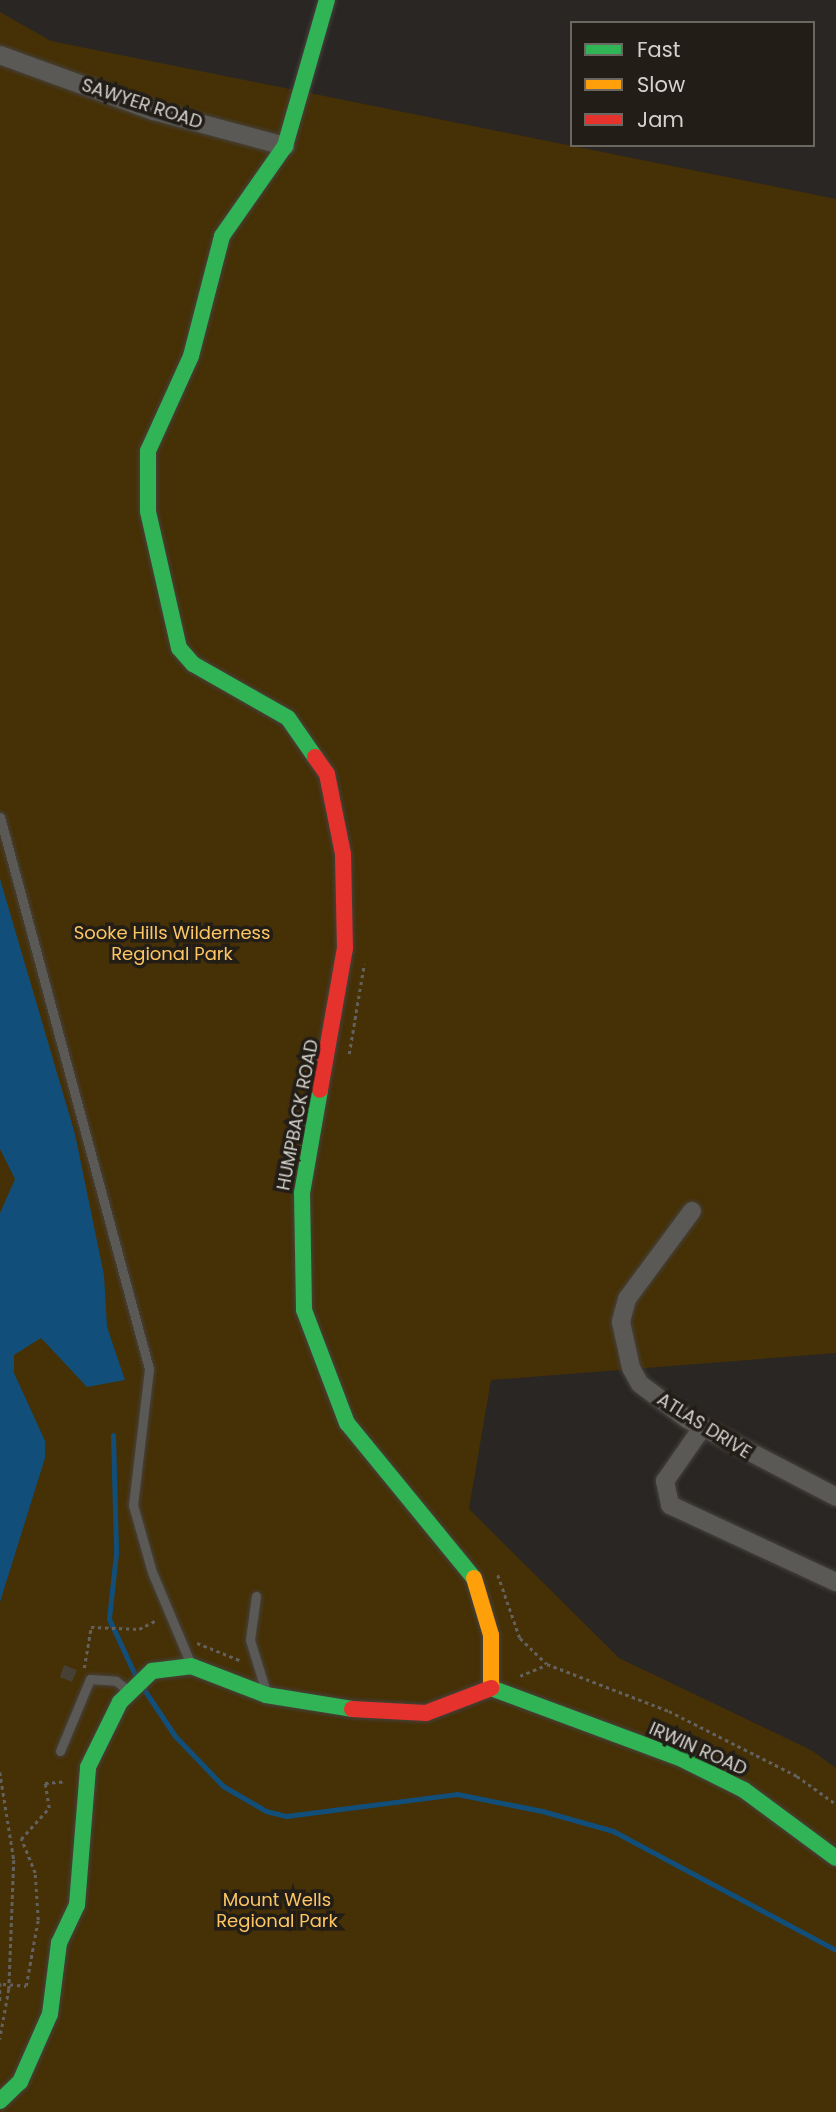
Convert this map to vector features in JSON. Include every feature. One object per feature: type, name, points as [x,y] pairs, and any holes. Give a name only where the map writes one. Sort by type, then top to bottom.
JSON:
[{"type":"street","name":"HUMPBACK ROAD","points":[[327,0],[285,146],[222,236],[191,356],[148,451],[148,511],[179,648],[193,664],[288,718],[327,774],[343,854],[345,948],[302,1193],[304,1310],[347,1423],[477,1582],[491,1635],[491,1684]]},
{"type":"street","name":"SAWYER ROAD","points":[[0,55],[154,111],[285,146]]},
{"type":"street","name":"ATLAS DRIVE","points":[[692,1211],[636,1280],[621,1322],[624,1347],[640,1384],[702,1427],[836,1497]]},
{"type":"street","points":[[702,1427],[665,1481],[670,1505],[836,1583]]},
{"type":"street","points":[[0,2101],[20,2081],[50,2014],[59,1943],[77,1905],[88,1767],[130,1692],[152,1671],[191,1666],[266,1695],[330,1709],[407,1714],[446,1709],[491,1684]]},
{"type":"street","name":"IRWIN ROAD","points":[[491,1684],[682,1759],[744,1790],[836,1858]]},
{"type":"lane","points":[[0,817],[149,1369],[133,1505],[168,1615],[191,1666]]},
{"type":"lane","points":[[256,1596],[250,1640],[262,1667],[266,1695]]},
{"type":"lane","points":[[60,1751],[90,1679],[116,1681],[130,1692]]},
{"type":"path","points":[[346,1068],[365,958]]},
{"type":"path","points":[[494,1572],[503,1580],[520,1638],[547,1664],[669,1711],[797,1776],[836,1804]]},
{"type":"path","points":[[90,1679],[84,1672],[84,1639],[91,1627],[139,1629],[168,1615]]},
{"type":"path","points":[[193,1637],[262,1667]]},
{"type":"path","points":[[491,1684],[547,1664]]},
{"type":"path","points":[[0,2003],[1,1983],[26,1986],[38,1920],[35,1873],[21,1839],[49,1808],[45,1783],[65,1784],[70,1775],[60,1751]]},
{"type":"path","points":[[0,1772],[14,1860],[9,1989],[0,2039]]},
{"type":"green space","points":[[0,12],[51,41],[836,199],[836,1353],[491,1380],[469,1509],[619,1658],[811,1750],[836,1768],[836,2112],[0,2112]]},
{"type":"water","points":[[0,879],[75,1134],[104,1275],[107,1327],[125,1380],[87,1387],[41,1338],[14,1355],[14,1373],[45,1441],[45,1458],[0,1602],[0,1213],[15,1179],[0,1149]]},
{"type":"building","points":[[64,1665],[77,1670],[72,1682],[60,1677]]},
{"type":"waterway","points":[[113,1435],[116,1553],[109,1619],[136,1677]]},
{"type":"waterway","points":[[143,1688],[175,1736],[223,1786],[266,1811],[286,1816],[457,1794],[542,1811],[613,1831],[836,1950]]},
{"type":"traffic: fast","points":[[315,757],[288,718],[193,664],[179,648],[148,511],[148,451],[191,356],[222,236],[285,146],[327,0]]},
{"type":"traffic: fast","points":[[320,1090],[302,1193],[304,1310],[347,1423],[474,1578]]},
{"type":"traffic: fast","points":[[0,2101],[20,2082],[50,2014],[59,1943],[77,1905],[88,1767],[120,1702],[152,1671],[191,1666],[266,1695],[352,1709]]},
{"type":"traffic: fast","points":[[491,1688],[682,1759],[744,1790],[836,1858]]},
{"type":"traffic: slow","points":[[474,1578],[491,1635],[491,1688]]},
{"type":"traffic: jam","points":[[315,757],[327,774],[343,854],[345,948],[320,1090]]},
{"type":"traffic: jam","points":[[352,1709],[426,1713],[491,1688]]},
{"type":"park label","name":"Sooke Hills Wilderness Regional Park","points":[[172,944]]},
{"type":"park label","name":"Mount Wells Regional Park","points":[[277,1911]]}]
